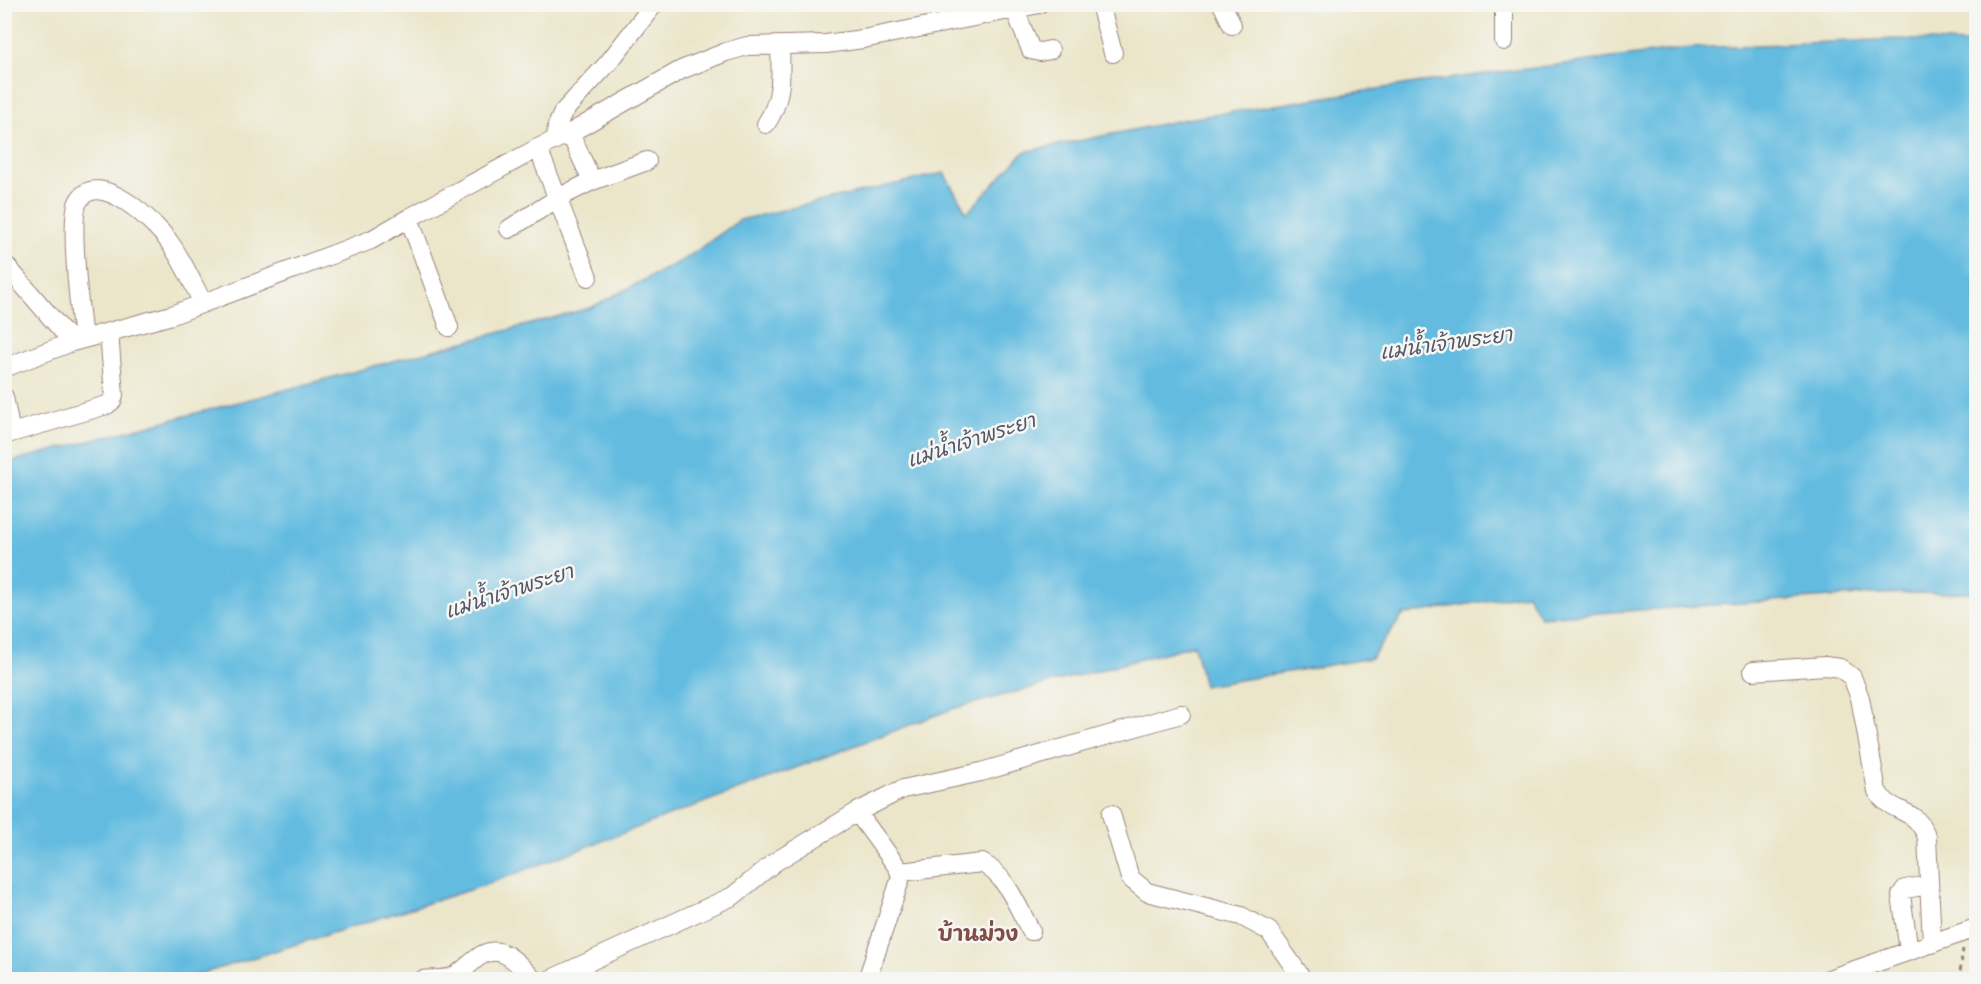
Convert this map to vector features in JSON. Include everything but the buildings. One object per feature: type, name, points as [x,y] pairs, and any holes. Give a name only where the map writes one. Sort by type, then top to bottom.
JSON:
[{"type":"street","points":[[592,181],[557,126],[563,112],[609,62],[654,4]]},
{"type":"street","points":[[4,368],[77,341],[172,315],[371,240],[701,61],[747,46],[826,44],[863,39],[1039,4]]},
{"type":"street","points":[[1100,4],[1113,54]]},
{"type":"street","points":[[1222,4],[1233,25]]},
{"type":"street","points":[[1504,41],[1509,7]]},
{"type":"street","points":[[1016,10],[1032,50],[1040,52],[1050,50]]},
{"type":"street","points":[[766,123],[775,107],[781,85],[780,46]]},
{"type":"street","points":[[538,148],[588,277]]},
{"type":"street","points":[[509,229],[558,198],[592,181],[647,161]]},
{"type":"street","points":[[77,341],[75,225],[78,201],[90,191],[102,190],[126,201],[142,212],[170,242],[203,303]]},
{"type":"street","points":[[409,218],[449,327]]},
{"type":"street","points":[[4,263],[77,341]]},
{"type":"street","points":[[4,397],[8,434],[107,405],[112,401],[114,395],[110,332]]},
{"type":"street","points":[[1753,671],[1825,666],[1840,668],[1852,677],[1860,698],[1877,791],[1885,801],[1914,817],[1922,825],[1927,837],[1932,944]]},
{"type":"street","points":[[549,980],[733,896],[775,862],[857,812],[903,789],[981,772],[1181,714]]},
{"type":"street","points":[[857,812],[900,872],[899,885],[867,980]]},
{"type":"street","points":[[1111,814],[1130,878],[1147,892],[1241,916],[1269,931],[1303,980]]},
{"type":"street","points":[[900,872],[982,862],[1007,885],[1031,931]]},
{"type":"street","points":[[1909,951],[1901,895],[1905,889],[1929,885]]},
{"type":"street","points":[[1826,980],[1971,930]]},
{"type":"street","points":[[422,980],[454,976],[482,955],[495,951],[506,953],[534,980]]},
{"type":"path","points":[[1959,980],[1971,930]]},
{"type":"water","name":"แม่น้ำเจ้าพระยา","points":[[1901,39],[1976,44],[1976,592],[1875,594],[1540,617],[1527,594],[1403,615],[1371,658],[1204,686],[1194,645],[952,709],[485,885],[185,979],[5,979],[5,463],[590,308],[685,259],[740,220],[944,173],[967,213],[1024,152],[1187,119],[1416,83],[1691,48]]},
{"type":"district","name":"บ้านม่วง","points":[[978,934]]}]
